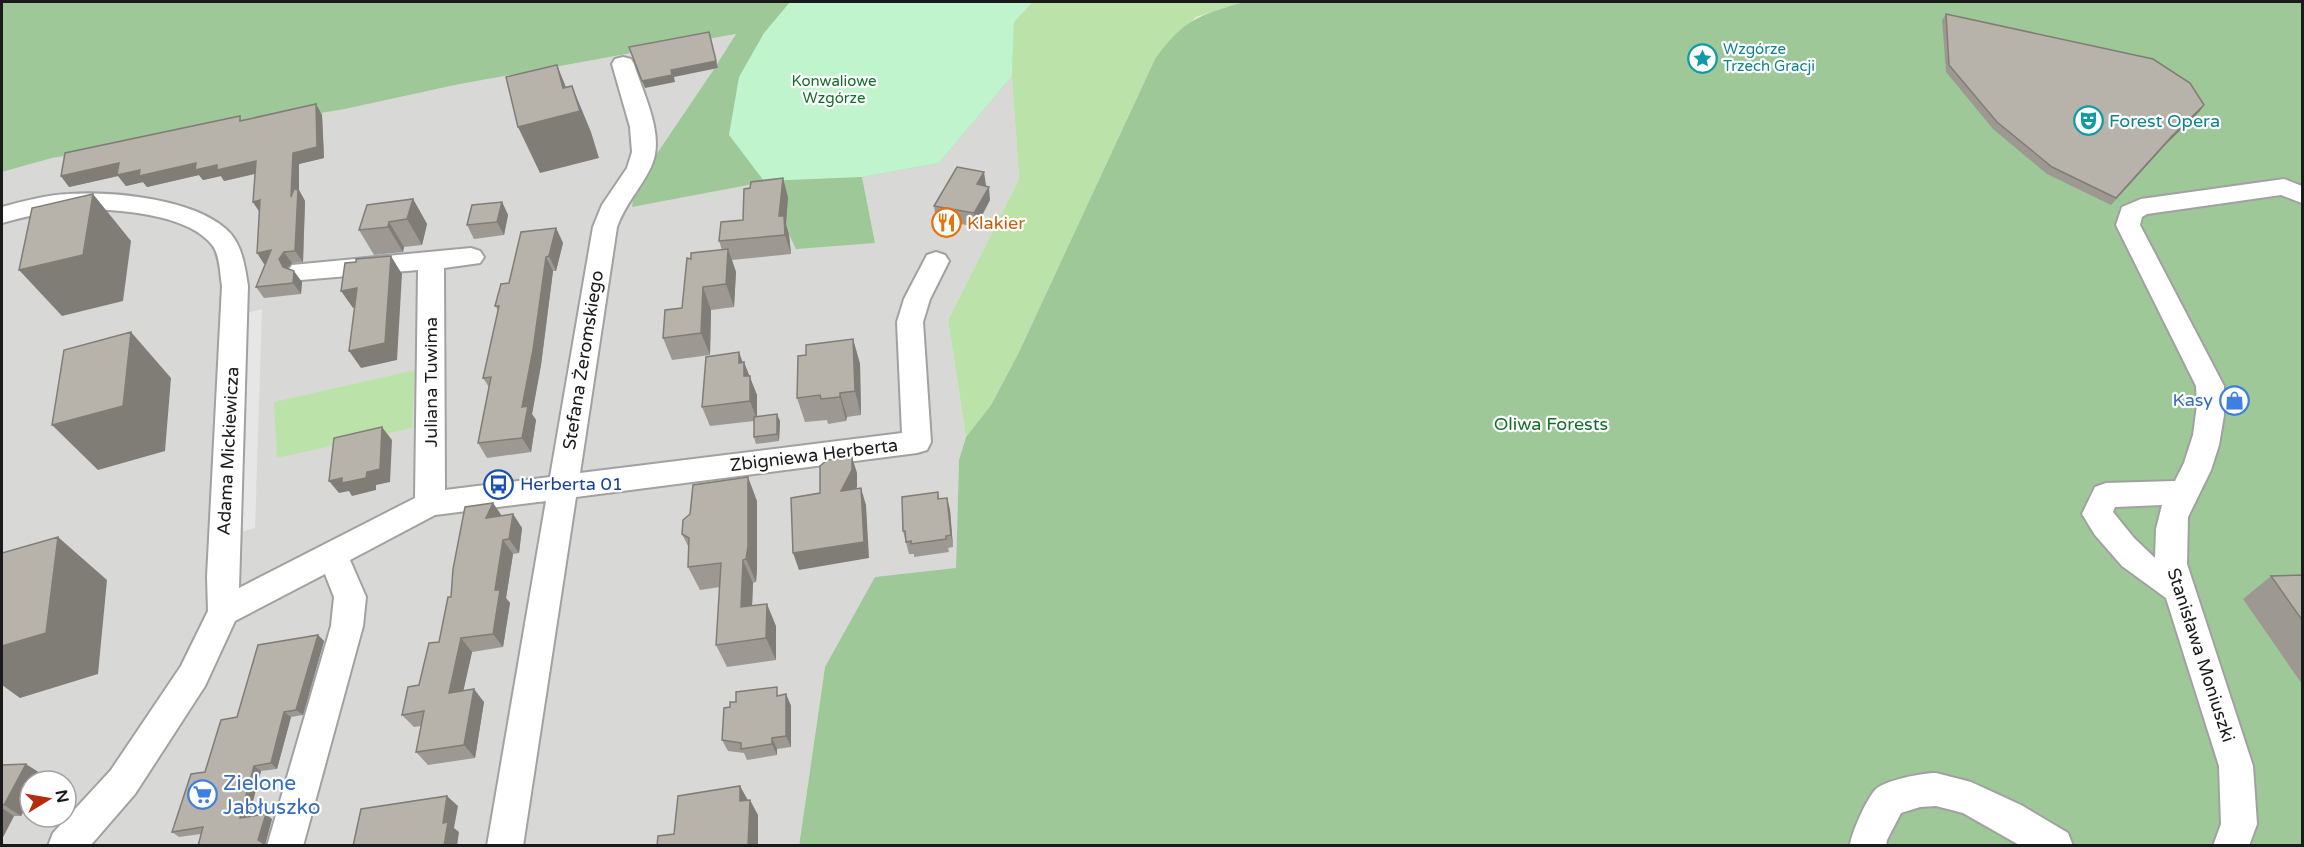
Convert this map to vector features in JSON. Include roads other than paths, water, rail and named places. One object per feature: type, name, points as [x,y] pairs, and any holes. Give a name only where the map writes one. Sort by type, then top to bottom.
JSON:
[{"type":"street","name":"Stefana Żeromskiego","points":[[505,846],[605,228],[614,204],[640,164],[644,152],[645,142],[641,125],[622,64]]},
{"type":"street","name":"Stanisława Moniuszki","points":[[2231,846],[2239,824],[2236,766],[2171,564],[2170,536],[2173,517],[2199,464],[2205,443],[2211,398],[2210,386],[2128,225],[2131,213],[2141,207],[2284,187],[2302,195]]},
{"type":"street","name":"Adama Mickiewicza","points":[[2,215],[70,202],[102,202],[172,212],[208,228],[220,239],[229,251],[235,294],[223,577],[224,611],[193,676],[150,743],[123,782],[66,846]]},
{"type":"street","points":[[301,271],[471,257]]},
{"type":"street","name":"Juliana Tuwima","points":[[430,504],[431,260]]},
{"type":"street","name":"Zbigniewa Herberta","points":[[562,486],[918,442],[910,322],[917,299],[936,261]]},
{"type":"street","points":[[224,611],[430,504],[562,486]]},
{"type":"street","points":[[2178,589],[2151,574],[2116,542],[2097,514],[2106,495],[2184,493]]},
{"type":"street","points":[[285,846],[347,626],[350,597],[332,554]]},
{"type":"street","points":[[1868,846],[1869,836],[1889,801],[1921,790],[1955,792],[1999,812],[2055,846]]},
{"type":"place","name":"Wzgórze Trzech Gracji","points":[[1702,58]]},
{"type":"place","name":"Forest Opera","points":[[2088,121]]},
{"type":"place","name":"Klakier","points":[[946,223]]},
{"type":"place","name":"Kasy","points":[[2234,400]]},
{"type":"place","name":"Herberta 01","points":[[499,484]]},
{"type":"place","name":"Zielone Jabłuszko","points":[[202,795]]},
{"type":"park label","name":"Konwaliowe Wzgórze","points":[[834,90]]},
{"type":"park label","name":"Oliwa Forests","points":[[1551,424]]}]
